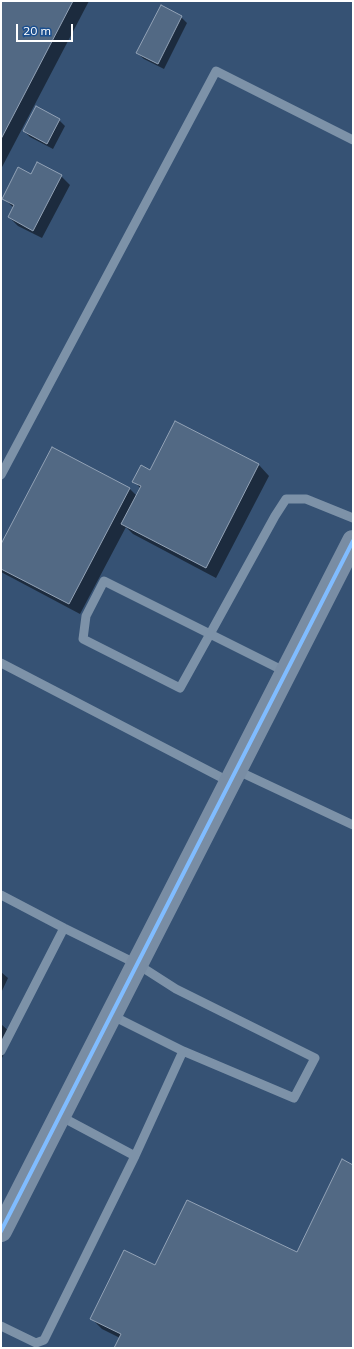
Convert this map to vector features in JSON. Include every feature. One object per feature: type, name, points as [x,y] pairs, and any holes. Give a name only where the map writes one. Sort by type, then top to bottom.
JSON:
[{"type":"street","points":[[3,1223],[60,1116],[286,672],[350,553]]},
{"type":"lane","points":[[1,475],[216,71],[353,140]]},
{"type":"lane","points":[[286,672],[210,634],[104,581],[86,616],[83,639],[180,688],[210,634],[275,516],[286,499],[306,499],[353,518]]},
{"type":"lane","points":[[1,663],[233,776],[353,825]]},
{"type":"lane","points":[[1,895],[137,964],[176,989],[315,1058],[294,1098],[183,1051],[111,1015]]},
{"type":"lane","points":[[1,1051],[64,928]]},
{"type":"lane","points":[[1,1326],[36,1343],[44,1340],[135,1156],[183,1051]]},
{"type":"lane","points":[[60,1116],[135,1156]]},
{"type":"building","points":[[1,1],[73,1],[1,139]]},
{"type":"building","points":[[161,5],[182,16],[158,64],[136,53]]},
{"type":"building","points":[[36,106],[60,119],[47,144],[23,131]]},
{"type":"building","points":[[37,162],[62,175],[33,231],[8,217],[14,205],[2,199],[18,167],[31,174]]},
{"type":"building","points":[[175,421],[259,464],[206,568],[121,524],[141,486],[132,482],[141,465],[150,470]]},
{"type":"building","points":[[52,447],[130,488],[69,604],[1,569],[1,544]]},
{"type":"building","points":[[342,1159],[353,1165],[353,1348],[114,1348],[121,1334],[90,1319],[124,1250],[155,1265],[187,1200],[297,1252]]},
{"type":"cycle path","points":[[1,1231],[353,541]]}]
